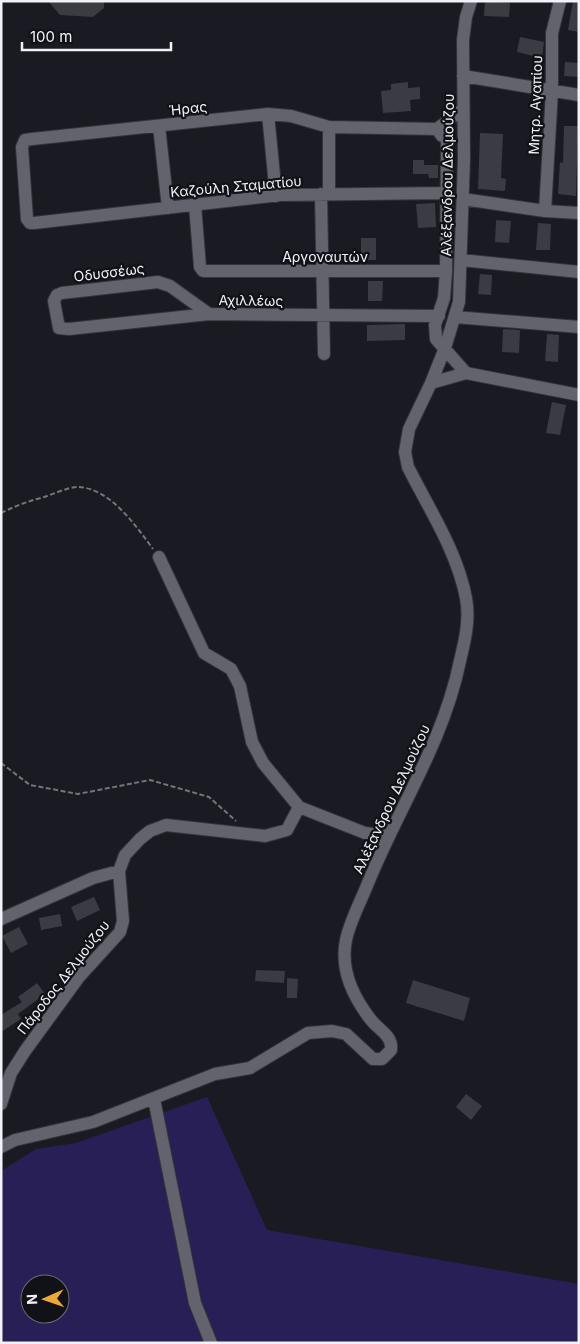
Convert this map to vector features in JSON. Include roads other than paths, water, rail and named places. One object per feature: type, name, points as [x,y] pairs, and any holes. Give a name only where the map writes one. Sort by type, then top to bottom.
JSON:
[{"type":"street","name":"Αλέξανδρου Δελμούζου","points":[[1,1147],[15,1140],[93,1122],[215,1074],[256,1066],[301,1036],[315,1031],[332,1031],[346,1034],[373,1059],[382,1059],[390,1054],[391,1041],[371,1021],[360,1004],[348,978],[345,960],[350,929],[387,836],[431,753],[441,729],[454,691],[467,629],[466,599],[451,552],[408,467],[406,457],[409,428],[431,383],[445,348],[459,302],[464,158],[464,28],[471,1]]},
{"type":"street","name":"Μητρ. Αγαπίου","points":[[545,211],[552,91],[552,33],[560,1]]},
{"type":"street","points":[[463,76],[579,95]]},
{"type":"street","points":[[464,108],[437,129],[464,158]]},
{"type":"street","points":[[268,114],[276,196]]},
{"type":"street","name":"Ήρας","points":[[30,223],[27,218],[22,147],[25,140],[268,114],[291,116],[329,127],[437,129]]},
{"type":"street","points":[[159,126],[168,208]]},
{"type":"street","points":[[324,354],[322,272],[329,127]]},
{"type":"street","name":"Αλέξανδρου Δελμούζου","points":[[445,348],[436,337],[435,325],[444,298],[446,270],[445,193],[447,141]]},
{"type":"street","name":"Καζούλη Σταματίου","points":[[30,223],[276,196],[445,193]]},
{"type":"street","points":[[463,199],[545,211],[579,213]]},
{"type":"street","name":"Αργοναυτών","points":[[195,205],[200,267],[203,271],[446,270]]},
{"type":"street","points":[[461,260],[579,272]]},
{"type":"street","name":"Οδυσσέως","points":[[63,329],[59,328],[54,301],[56,295],[158,282],[165,283],[209,314]]},
{"type":"street","name":"Αχιλλέως","points":[[63,329],[209,314],[323,317],[439,316]]},
{"type":"street","points":[[455,317],[579,327]]},
{"type":"street","points":[[445,348],[466,373]]},
{"type":"street","points":[[431,383],[466,373],[579,394]]},
{"type":"street","points":[[159,557],[204,653],[231,669],[240,686],[252,742],[263,763],[299,807],[365,833],[387,836]]},
{"type":"street","points":[[1,919],[87,880],[119,870],[126,856],[140,839],[150,831],[166,826],[265,836],[287,830],[299,807]]},
{"type":"street","name":"Πάροδος Δελμούζου","points":[[1,1104],[10,1073],[80,977],[120,932],[123,921],[119,870]]},
{"type":"street","points":[[154,1099],[195,1303],[211,1343]]}]
